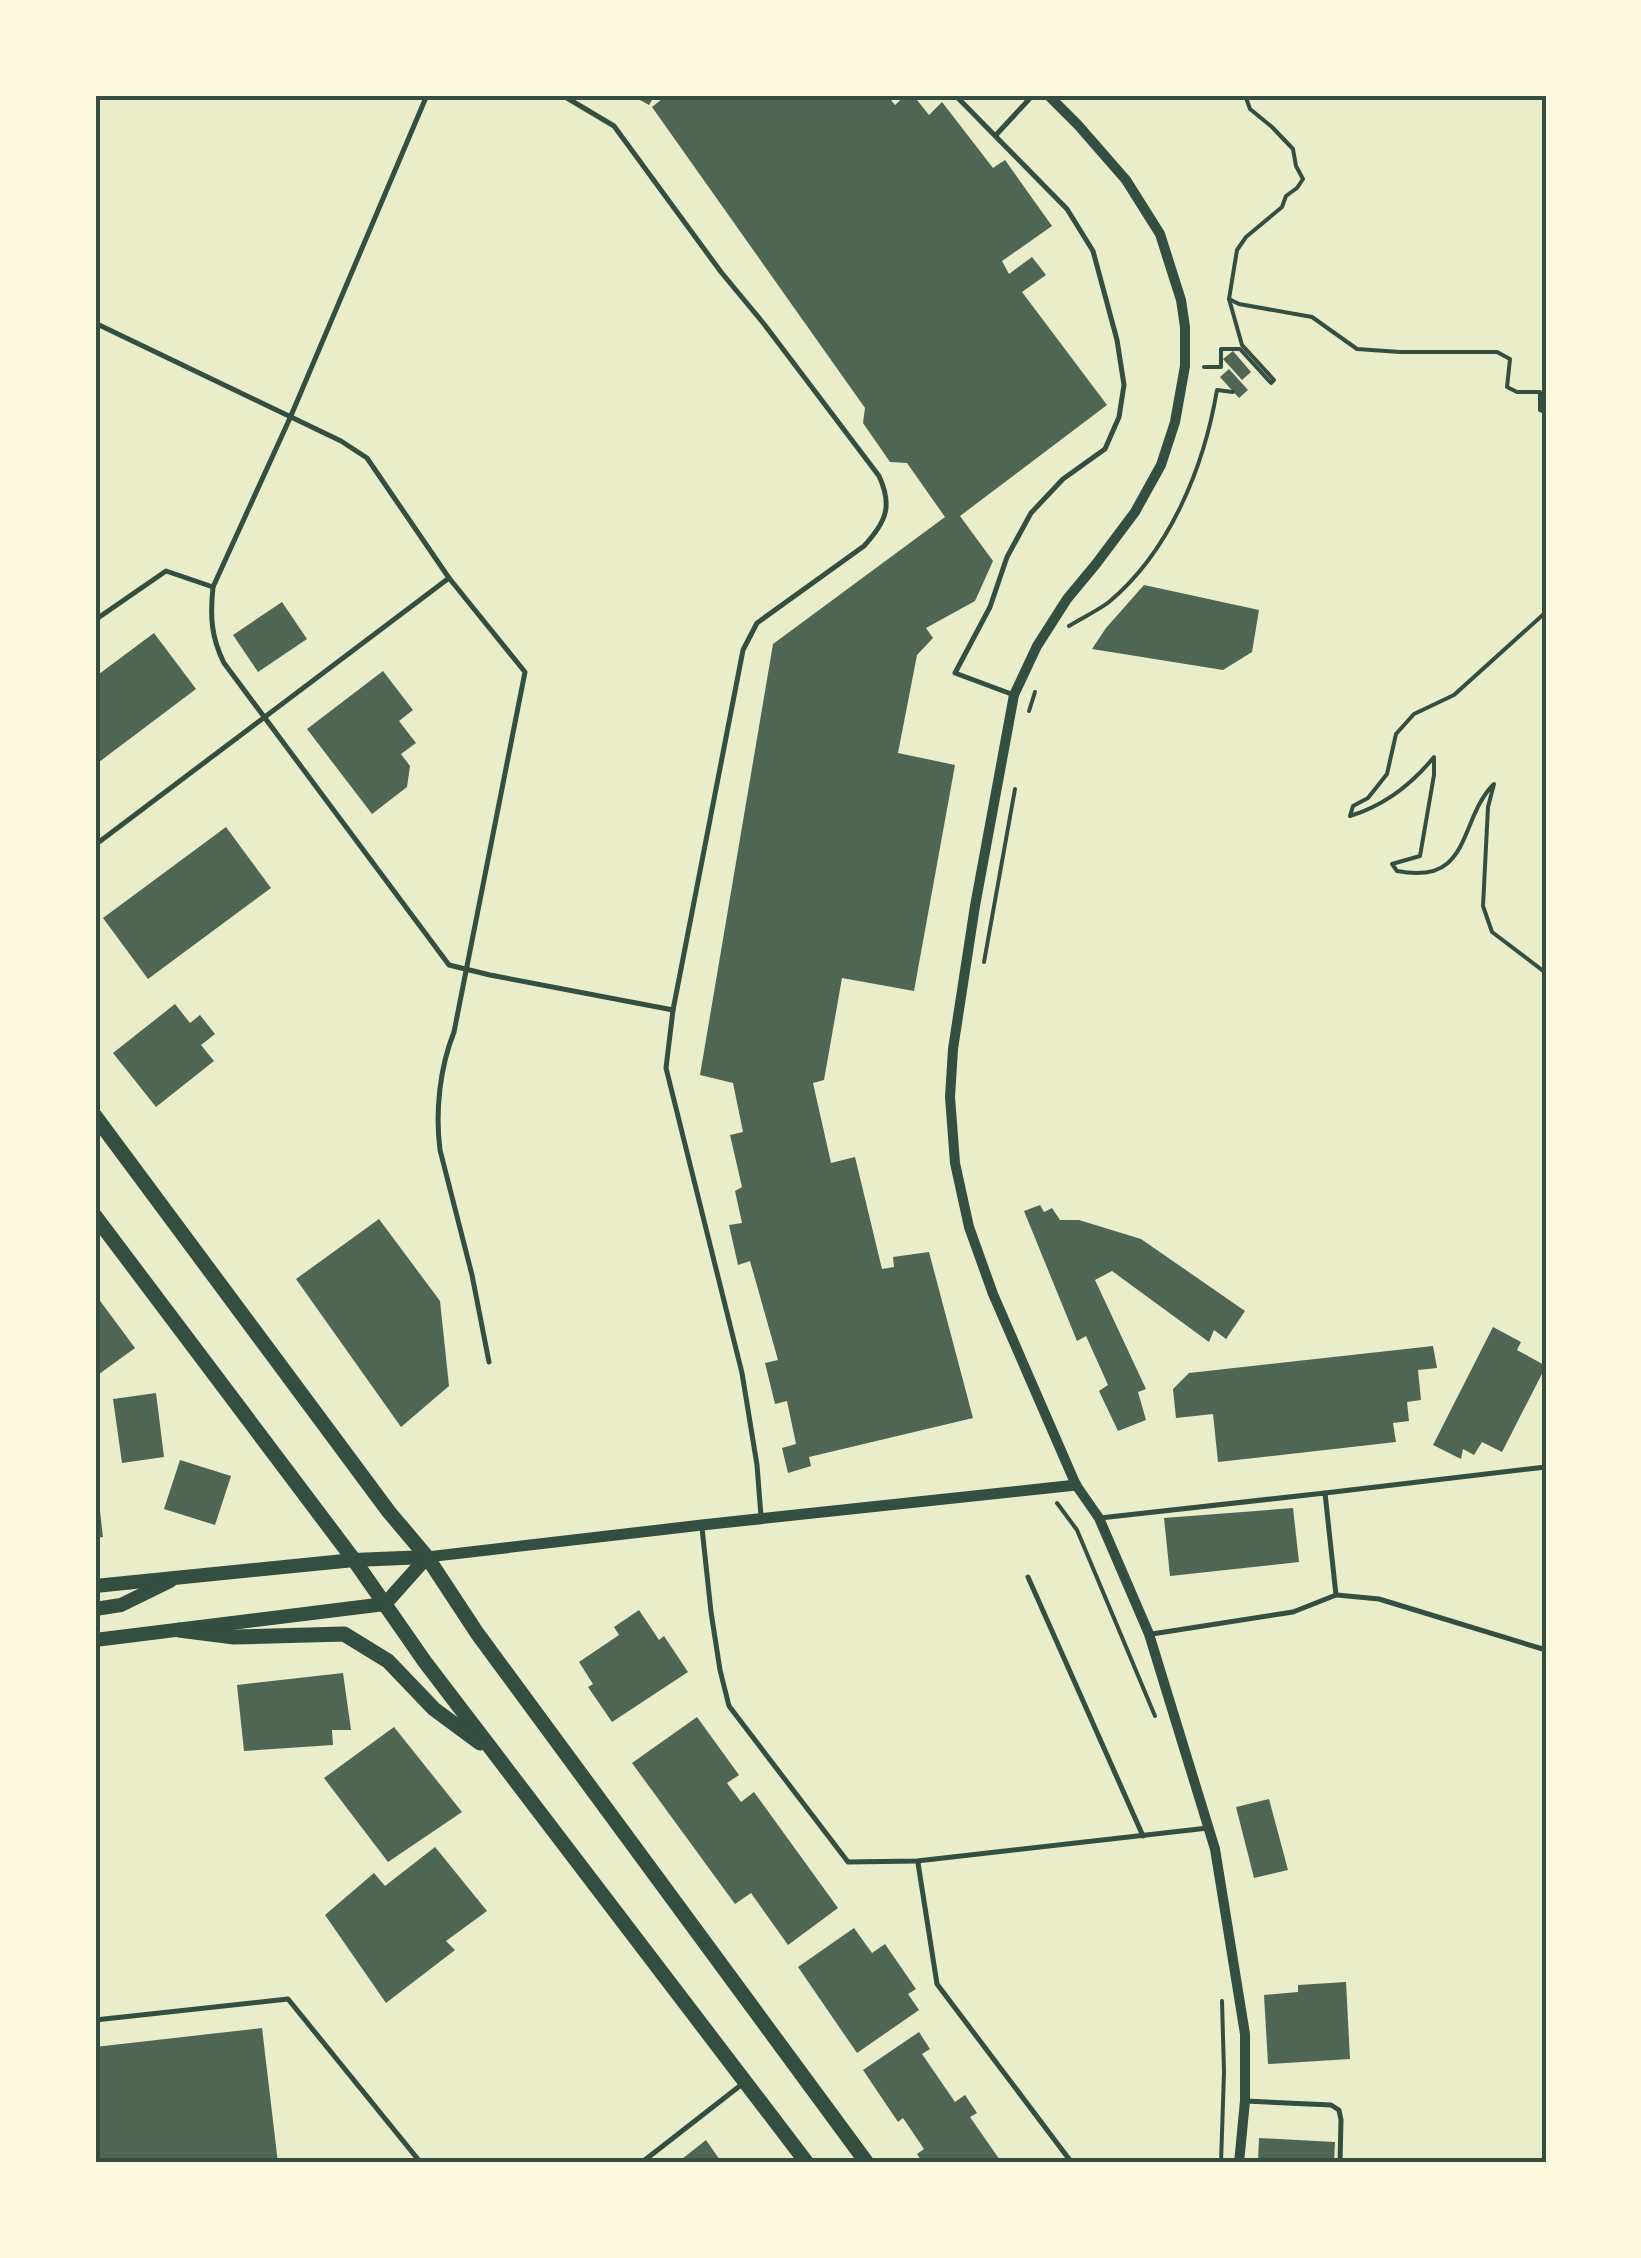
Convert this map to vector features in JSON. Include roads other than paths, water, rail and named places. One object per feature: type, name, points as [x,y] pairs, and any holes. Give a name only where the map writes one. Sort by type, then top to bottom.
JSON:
[{"type":"main road","points":[[95,1116],[389,1512],[427,1557],[477,1633],[867,2163]]},
{"type":"main road","points":[[95,1216],[806,2163]]},
{"type":"main road","points":[[95,1586],[354,1560],[427,1557]]},
{"type":"main road","points":[[95,1640],[384,1604],[427,1557]]},
{"type":"main road","points":[[95,1609],[121,1605],[175,1578]]},
{"type":"main road","points":[[179,1630],[234,1637],[344,1634],[388,1662],[434,1709],[496,1755]]},
{"type":"street","points":[[1048,95],[1126,180],[1160,234],[1181,300],[1185,366],[1175,422],[1161,465],[1134,512],[1066,600],[1014,695],[959,1001],[950,1097],[954,1146],[969,1227],[986,1277],[1076,1486],[1100,1518],[1148,1634],[1215,1849],[1244,2034],[1246,2100],[1239,2163]]},
{"type":"street","points":[[427,1557],[1076,1486]]},
{"type":"lane","points":[[427,95],[290,418],[213,587],[210,616],[214,643],[264,718],[450,965],[672,1010]]},
{"type":"lane","points":[[562,95],[614,126],[879,476],[888,495],[886,514],[878,532],[757,623],[743,650],[672,1010],[666,1068],[742,1374],[758,1465],[761,1518]]},
{"type":"lane","points":[[956,95],[1067,209],[1093,251],[1117,340],[1124,385],[1119,417],[1105,449],[1063,479],[1031,513],[1007,557],[990,607],[955,674],[1014,695]]},
{"type":"lane","points":[[996,135],[1033,95]]},
{"type":"lane","points":[[95,322],[367,458],[449,578],[525,672],[454,1032],[444,1056],[438,1134],[472,1275],[488,1362]]},
{"type":"lane","points":[[95,620],[166,571],[213,587]]},
{"type":"lane","points":[[95,844],[449,578]]},
{"type":"lane","points":[[1100,1518],[1546,1467]]},
{"type":"lane","points":[[1325,1493],[1336,1596]]},
{"type":"lane","points":[[702,1525],[717,1650],[729,1706],[848,1862],[918,1861],[1209,1828]]},
{"type":"lane","points":[[1028,1577],[1144,1836]]},
{"type":"lane","points":[[1148,1634],[1292,1612],[1336,1596],[1379,1599],[1546,1650]]},
{"type":"lane","points":[[918,1861],[937,1984],[1072,2163]]},
{"type":"lane","points":[[95,2020],[288,1999],[421,2163]]},
{"type":"lane","points":[[640,2163],[746,2082]]},
{"type":"lane","points":[[1246,2100],[1331,2105],[1339,2110],[1340,2163]]}]
